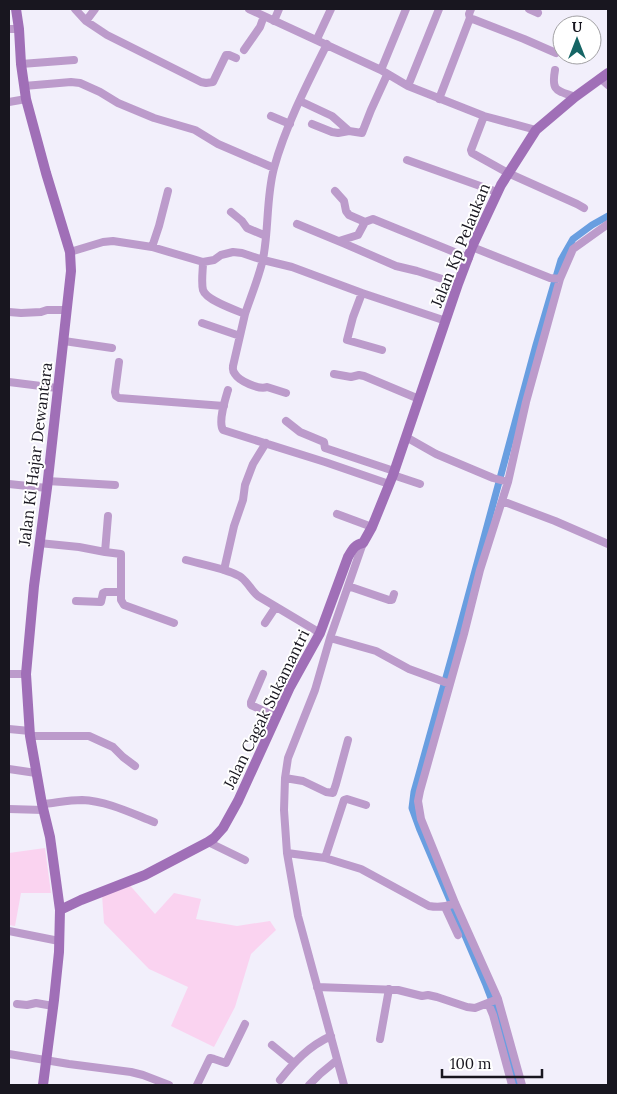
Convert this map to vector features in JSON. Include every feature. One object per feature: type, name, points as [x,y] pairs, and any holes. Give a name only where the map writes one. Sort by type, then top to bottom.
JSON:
[{"type":"main road","name":"Jalan Ki Hajar Dewantara","points":[[16,9],[14,29],[26,98],[70,252],[71,271],[34,586],[26,674],[30,734],[42,807],[50,837],[60,910],[53,1006],[43,1085]]},
{"type":"main road","name":"Jalan Kp Pelaukan","points":[[406,437],[470,252],[508,173],[536,130],[575,97],[606,79]]},
{"type":"main road","name":"Jalan Cagak Sukamantri","points":[[60,910],[90,896],[145,875],[208,842],[225,824],[277,718],[290,687],[320,633],[348,557],[354,547],[363,543],[372,527],[406,437]]},
{"type":"street","points":[[76,9],[86,21],[107,35],[201,82],[212,82],[226,55],[236,58]]},
{"type":"street","points":[[86,21],[95,9]]},
{"type":"street","points":[[249,9],[317,39],[408,86],[484,116],[536,130]]},
{"type":"street","points":[[274,21],[279,9]]},
{"type":"street","points":[[317,39],[331,9]]},
{"type":"street","points":[[312,124],[332,132],[349,131],[362,134],[406,9]]},
{"type":"street","points":[[408,86],[439,9]]},
{"type":"street","points":[[439,99],[470,18],[471,9]]},
{"type":"street","points":[[529,9],[538,13]]},
{"type":"street","points":[[244,50],[260,27],[264,16]]},
{"type":"street","points":[[470,18],[552,51]]},
{"type":"street","points":[[286,393],[267,387],[256,387],[236,375],[233,366],[245,314],[263,260],[268,224],[268,198],[274,168],[290,124],[327,44]]},
{"type":"street","points":[[21,64],[74,60]]},
{"type":"street","points":[[555,70],[554,86],[558,90],[575,97]]},
{"type":"street","points":[[24,86],[80,83],[118,103],[154,118],[190,128],[218,144],[274,168]]},
{"type":"street","points":[[9,102],[26,98]]},
{"type":"street","points":[[300,101],[332,116],[349,131]]},
{"type":"street","points":[[271,116],[290,124]]},
{"type":"street","points":[[484,116],[472,153],[508,173],[584,208]]},
{"type":"street","points":[[407,160],[498,192]]},
{"type":"street","points":[[152,247],[168,191]]},
{"type":"street","points":[[335,191],[344,201],[349,215],[365,222]]},
{"type":"street","points":[[231,212],[247,228],[266,236]]},
{"type":"street","points":[[339,241],[358,235],[365,222],[370,219],[377,220],[556,279]]},
{"type":"street","points":[[297,224],[396,266],[458,284]]},
{"type":"street","points":[[458,935],[422,819],[418,801],[420,790],[446,682],[502,501],[556,279],[573,249],[608,224]]},
{"type":"street","points":[[70,252],[113,240],[152,247],[203,262],[234,252],[292,267],[446,321]]},
{"type":"street","points":[[203,262],[204,293],[210,298],[245,314]]},
{"type":"street","points":[[362,293],[347,340],[382,350]]},
{"type":"street","points":[[9,312],[66,310]]},
{"type":"street","points":[[202,323],[240,336]]},
{"type":"street","points":[[64,341],[112,348]]},
{"type":"street","points":[[119,362],[115,392],[119,398],[224,406]]},
{"type":"street","points":[[334,374],[364,376],[419,399]]},
{"type":"street","points":[[9,382],[57,388]]},
{"type":"street","points":[[228,390],[220,427],[222,430],[420,484]]},
{"type":"street","points":[[286,421],[300,432],[324,442],[326,448],[392,476]]},
{"type":"street","points":[[406,437],[436,454],[506,482]]},
{"type":"street","points":[[224,570],[234,526],[243,500],[245,485],[253,464],[266,443]]},
{"type":"street","points":[[9,484],[115,485]]},
{"type":"street","points":[[502,501],[608,544]]},
{"type":"street","points":[[337,514],[372,527]]},
{"type":"street","points":[[105,552],[108,516]]},
{"type":"street","points":[[39,542],[121,554],[121,600],[124,605],[174,623]]},
{"type":"street","points":[[344,1085],[298,916],[287,853],[284,810],[285,778],[288,758],[315,690],[330,638],[363,543]]},
{"type":"street","points":[[186,560],[224,570],[242,578],[252,592],[275,608],[320,633]]},
{"type":"street","points":[[348,586],[390,600],[392,600],[394,594]]},
{"type":"street","points":[[76,601],[101,602],[105,592],[121,592]]},
{"type":"street","points":[[265,623],[275,608]]},
{"type":"street","points":[[330,638],[376,650],[409,669],[446,682]]},
{"type":"street","points":[[9,674],[26,674]]},
{"type":"street","points":[[263,674],[251,705],[277,718]]},
{"type":"street","points":[[9,729],[30,734],[89,736],[113,747],[135,766]]},
{"type":"street","points":[[285,778],[303,781],[326,792],[333,793],[348,740]]},
{"type":"street","points":[[9,769],[36,773]]},
{"type":"street","points":[[325,858],[345,799],[366,805]]},
{"type":"street","points":[[9,809],[42,807],[81,800],[119,808],[154,822]]},
{"type":"street","points":[[208,842],[245,860]]},
{"type":"street","points":[[287,853],[325,858],[361,869],[428,906],[450,905]]},
{"type":"street","points":[[450,905],[492,1001],[522,1085]]},
{"type":"street","points":[[9,931],[59,941]]},
{"type":"street","points":[[317,987],[405,991],[422,996],[437,997],[475,1008],[492,1001]]},
{"type":"street","points":[[380,1039],[389,989]]},
{"type":"street","points":[[492,1001],[493,1015],[512,1085]]},
{"type":"street","points":[[17,1004],[38,1003],[53,1006]]},
{"type":"street","points":[[196,1085],[210,1058],[226,1063],[244,1024]]},
{"type":"street","points":[[280,1080],[303,1054],[322,1040],[331,1036]]},
{"type":"street","points":[[272,1045],[294,1063]]},
{"type":"street","points":[[9,1054],[137,1073],[169,1085]]},
{"type":"street","points":[[309,1085],[337,1060]]},
{"type":"shaded area","points":[[45,848],[51,893],[21,893],[15,926],[9,925],[9,853]]},
{"type":"shaded area","points":[[127,882],[155,914],[174,893],[201,899],[196,919],[237,926],[270,921],[276,930],[251,954],[235,1007],[214,1047],[171,1026],[188,987],[149,969],[104,923],[102,895]]},
{"type":"waterway","points":[[517,1085],[499,1019],[412,808],[414,792],[561,260],[573,239],[608,216]]}]
